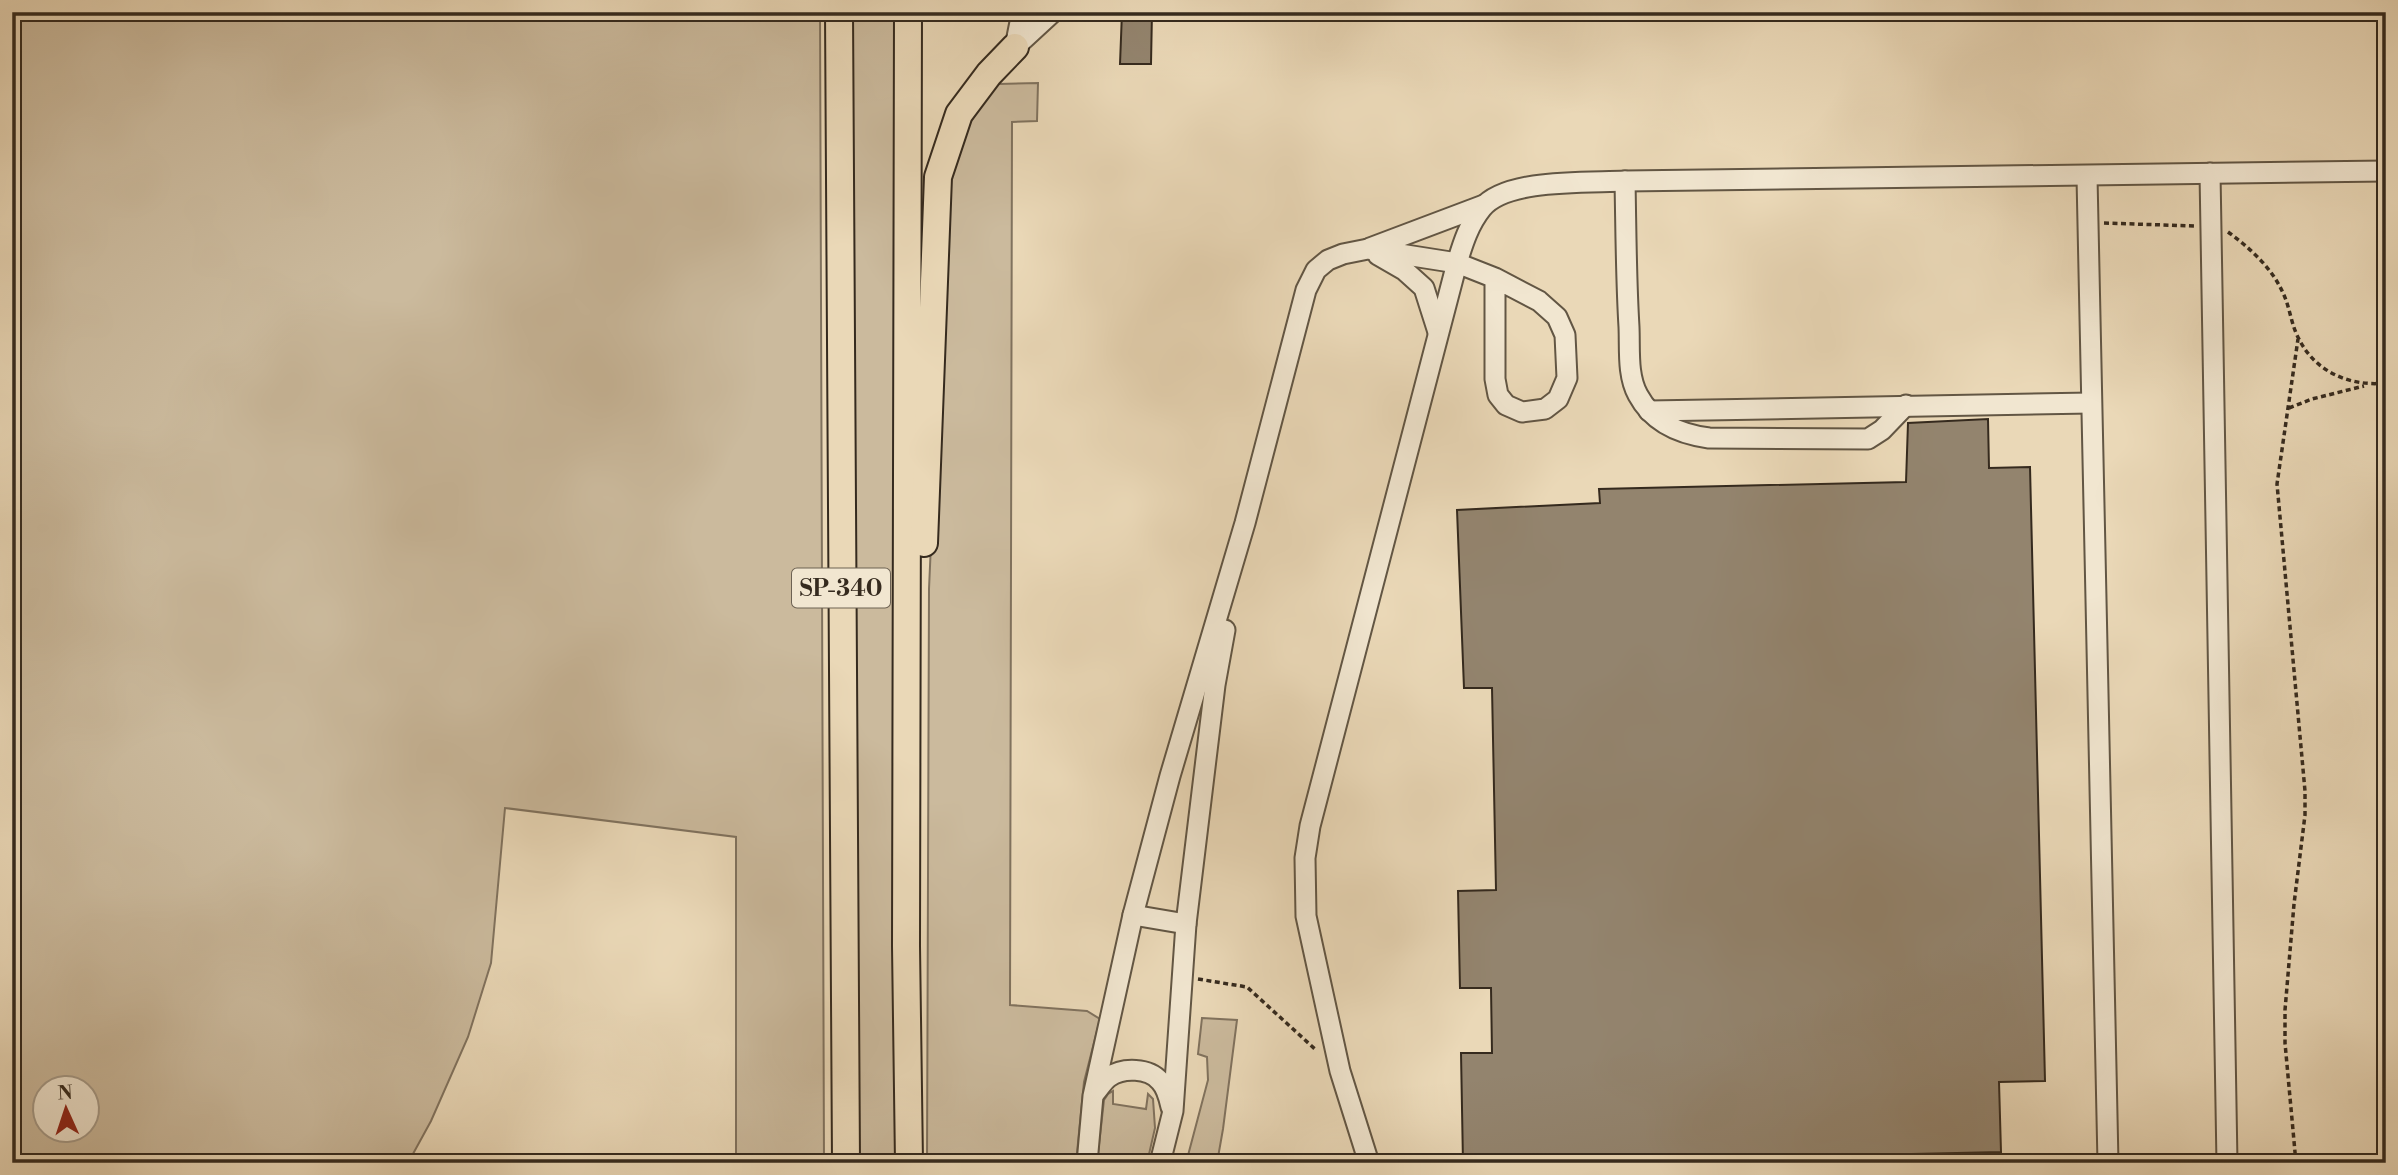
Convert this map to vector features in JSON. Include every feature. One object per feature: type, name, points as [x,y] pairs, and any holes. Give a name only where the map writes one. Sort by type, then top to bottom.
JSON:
[{"type":"highway","name":"SP-340","points":[[839,12],[846,1163]]},
{"type":"highway","name":"SP-340","points":[[908,12],[906,946],[909,1161]]},
{"type":"highway","points":[[906,946],[921,821],[923,563],[938,177],[959,114],[989,74],[1015,47]]},
{"type":"lane","points":[[1015,47],[1022,12]]},
{"type":"lane","points":[[1015,47],[1053,12]]},
{"type":"lane","points":[[1087,1163],[1093,1096],[1133,915],[1170,776],[1245,523],[1306,290],[1316,270],[1328,260],[1368,249],[1484,205],[1513,190],[1539,185],[1625,181],[2386,171]]},
{"type":"lane","points":[[2210,173],[2227,1163]]},
{"type":"lane","points":[[2087,177],[2108,1163]]},
{"type":"lane","points":[[1625,181],[1631,378],[1648,411],[1685,435],[1709,438],[1868,439],[1882,430],[1906,405]]},
{"type":"lane","points":[[1369,1163],[1340,1071],[1306,916],[1304,858],[1310,826],[1457,263],[1469,229],[1484,205]]},
{"type":"lane","points":[[1368,249],[1457,263],[1495,278],[1539,301],[1557,317],[1565,335],[1567,378],[1559,399],[1545,409],[1522,412],[1506,405],[1498,395],[1495,379],[1495,278]]},
{"type":"lane","points":[[1368,249],[1404,270],[1424,288],[1438,333]]},
{"type":"lane","points":[[1648,411],[2091,403]]},
{"type":"lane","points":[[1160,1163],[1172,1111],[1186,924],[1215,685],[1245,523]]},
{"type":"lane","points":[[1133,915],[1186,924]]},
{"type":"lane","points":[[1093,1096],[1108,1077],[1122,1071],[1144,1071],[1159,1079],[1166,1090],[1172,1111]]},
{"type":"path","points":[[2088,221],[2222,228],[2245,245],[2271,272],[2283,293],[2298,339],[2312,360],[2349,381],[2368,385]]},
{"type":"path","points":[[2296,1163],[2285,1043],[2285,1010],[2294,904],[2302,848],[2305,791],[2277,484],[2298,339]]},
{"type":"path","points":[[2289,408],[2312,399],[2386,383]]},
{"type":"path","points":[[1183,976],[1247,986],[1340,1071]]},
{"type":"shaded area","points":[[12,12],[820,12],[824,1163],[736,1163],[736,837],[505,808],[491,963],[468,1037],[431,1121],[408,1163],[12,1163]]},
{"type":"shaded area","points":[[851,12],[895,12],[898,1163],[857,1163]]},
{"type":"shaded area","points":[[1038,83],[1037,121],[1012,122],[1010,1005],[1087,1011],[1100,1019],[1084,1082],[1076,1163],[927,1163],[929,589],[946,205],[961,140],[973,118],[998,84]]},
{"type":"shaded area","points":[[1202,1018],[1237,1020],[1217,1163],[1186,1163],[1208,1080],[1207,1057],[1198,1054]]},
{"type":"shaded area","points":[[1113,1091],[1113,1104],[1146,1109],[1148,1094],[1153,1099],[1155,1128],[1147,1163],[1097,1163],[1104,1100]]},
{"type":"building","points":[[1122,12],[1152,12],[1151,64],[1120,64]]},
{"type":"building","points":[[1988,419],[1989,468],[2030,467],[2045,1081],[1999,1082],[2001,1152],[1684,1159],[1684,1163],[1463,1163],[1461,1053],[1492,1053],[1491,988],[1460,988],[1458,891],[1496,890],[1492,688],[1464,688],[1457,510],[1600,503],[1599,489],[1906,482],[1908,423]]}]
